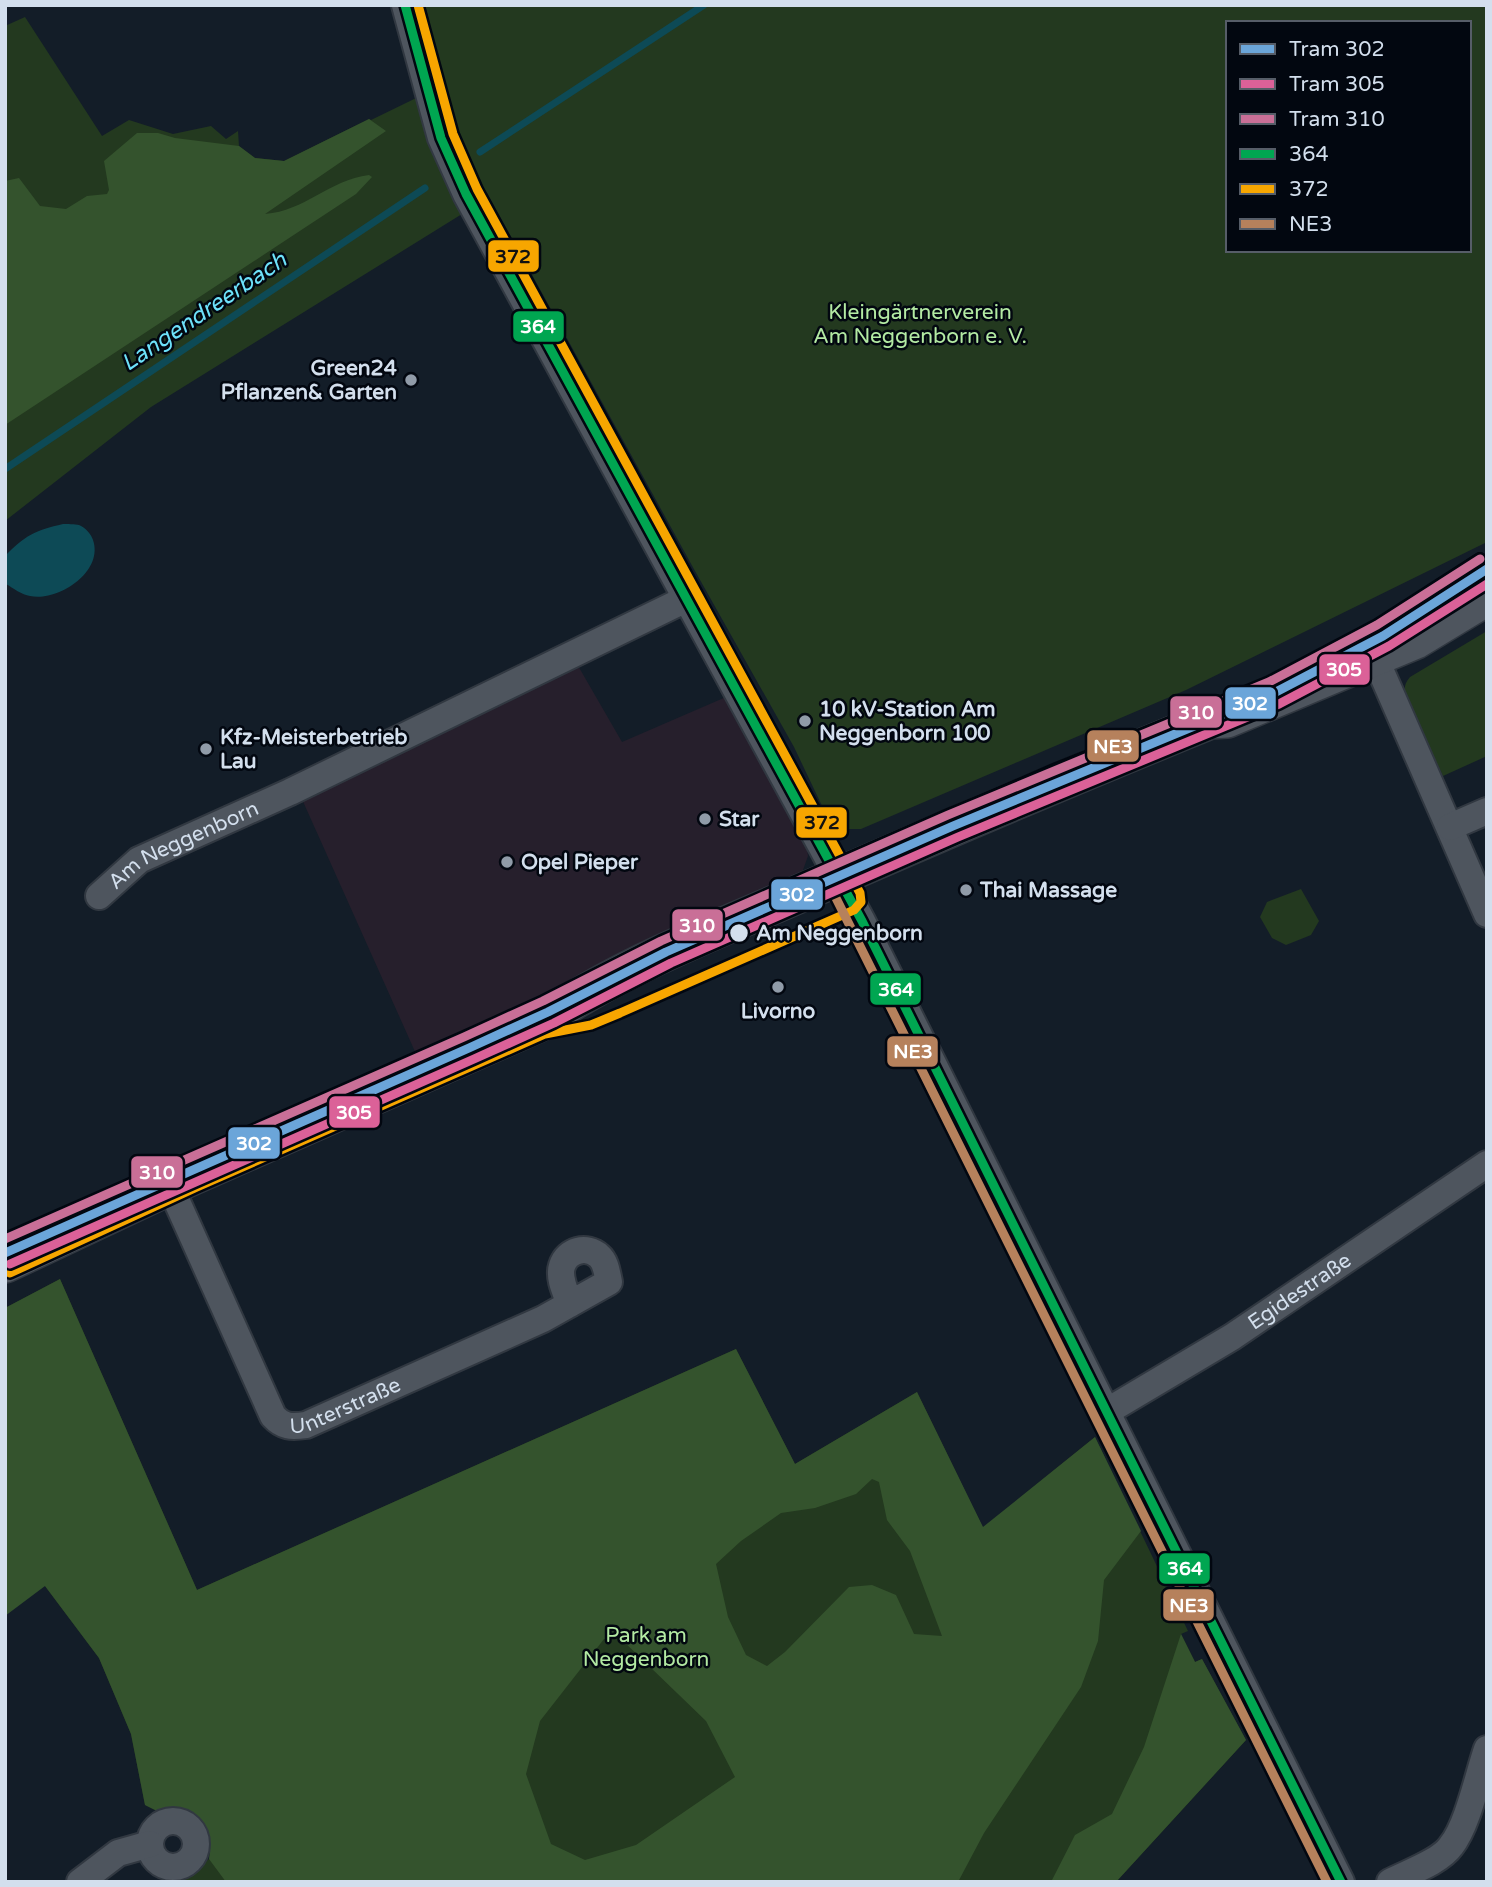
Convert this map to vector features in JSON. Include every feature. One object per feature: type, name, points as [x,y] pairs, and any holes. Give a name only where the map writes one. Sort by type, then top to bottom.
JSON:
[{"type":"main road","points":[[8,1262],[170,1186],[541,1022],[588,1013],[616,1002],[843,888],[1215,732],[1227,719],[1280,697],[1372,650],[1487,569]]},
{"type":"main road","points":[[1372,650],[1416,640],[1487,597]]},
{"type":"street","points":[[405,5],[441,138],[452,165],[843,888],[1341,1882]]},
{"type":"street","name":"Am Neggenborn","points":[[99,896],[139,860],[290,792],[686,599]]},
{"type":"street","points":[[1372,650],[1487,914]]},
{"type":"street","points":[[1450,827],[1487,811]]},
{"type":"street","name":"Egidestraße","points":[[1106,1412],[1232,1336],[1487,1164]]},
{"type":"street","name":"Unterstraße","points":[[170,1186],[273,1416],[281,1424],[291,1427],[306,1424],[543,1319],[570,1304],[609,1282],[606,1266],[600,1256],[590,1250],[567,1256],[561,1267],[570,1304]]},
{"type":"street","points":[[1390,1882],[1441,1856],[1452,1846],[1462,1825],[1487,1749]]},
{"type":"street","points":[[80,1882],[118,1853],[150,1844]]},
{"type":"shaded area","points":[[577,664],[622,742],[726,697],[807,848],[808,856],[803,870],[796,880],[786,886],[417,1056],[301,797]]},
{"type":"green space","name":"Kleingärtnerverein Am Neggenborn e. V.","points":[[425,5],[1487,5],[1487,542],[1186,690],[861,829],[833,829],[794,747],[487,193],[462,214],[151,407],[5,521],[5,26],[25,17],[102,136],[129,120],[173,134],[211,126],[226,139],[238,131],[239,146],[255,158],[284,161],[445,84]]},
{"type":"green space","points":[[369,119],[386,131],[265,214],[292,207],[355,178],[369,175],[372,177],[356,194],[5,425],[5,181],[19,178],[40,206],[66,209],[87,196],[107,194],[109,190],[104,161],[137,133],[158,133],[175,138],[239,146],[255,158],[284,161]]},
{"type":"green space","points":[[1487,631],[1487,756],[1443,776],[1407,701],[1405,685],[1410,677]]},
{"type":"green space","points":[[1301,889],[1319,921],[1311,935],[1286,945],[1272,938],[1260,917],[1267,902]]},
{"type":"green space","name":"Park am Neggenborn","points":[[60,1279],[197,1590],[736,1349],[795,1464],[917,1392],[983,1528],[1095,1437],[1188,1631],[1181,1634],[1195,1662],[1202,1659],[1246,1740],[1116,1882],[179,1882],[209,1859],[210,1842],[206,1829],[196,1816],[182,1809],[157,1811],[145,1805],[131,1734],[99,1658],[45,1586],[5,1308]]},
{"type":"green space","name":"Park am Neggenborn","points":[[60,1279],[197,1590],[736,1349],[795,1464],[917,1392],[983,1527],[1095,1437],[1141,1531],[1104,1580],[1098,1641],[1081,1687],[984,1833],[958,1882],[226,1882],[209,1859],[209,1837],[196,1816],[182,1809],[157,1811],[145,1805],[131,1734],[99,1658],[45,1586],[5,1616],[5,1308]],"holes":[[[872,1479],[879,1482],[887,1520],[910,1551],[942,1636],[914,1634],[896,1595],[872,1585],[849,1587],[785,1652],[767,1666],[746,1655],[728,1617],[716,1564],[741,1541],[781,1513],[815,1508],[856,1494]],[[620,1638],[706,1721],[735,1777],[636,1845],[585,1860],[551,1844],[526,1774],[540,1721],[604,1639]]]},
{"type":"green space","points":[[1181,1634],[1195,1662],[1202,1659],[1246,1740],[1116,1882],[1051,1882],[1075,1835],[1112,1814],[1144,1747]]},
{"type":"water","points":[[63,524],[79,525],[86,529],[92,538],[95,552],[85,573],[65,589],[41,597],[24,594],[6,584],[5,556],[31,535]]},
{"type":"waterway","name":"Langendreerbach","points":[[480,152],[704,5]]},
{"type":"waterway","name":"Langendreerbach","points":[[5,469],[425,188]]},
{"type":"tram line","name":"310","points":[[5,1239],[464,1037],[543,1001],[661,941],[948,815],[1269,682],[1377,625],[1480,559]]},
{"type":"tram line","name":"302","points":[[5,1253],[469,1048],[548,1012],[666,952],[953,826],[1274,693],[1383,636],[1487,569]]},
{"type":"tram line","name":"305","points":[[10,1264],[554,1023],[671,963],[958,837],[1279,704],[1389,646],[1487,584]]},
{"type":"transit line","name":"364","points":[[405,5],[441,138],[466,194],[862,921],[1341,1882]]},
{"type":"transit line","name":"372","points":[[10,1273],[197,1187],[545,1034],[591,1025],[620,1013],[854,910],[861,902],[860,893],[477,189],[453,134],[418,5]]},
{"type":"transit line","name":"NE3","points":[[1327,1882],[825,876],[832,866],[1056,769],[1205,709],[1257,695],[1372,629],[1480,559]]},
{"type":"place","name":"Green24 Pflanzen& Garten","points":[[411,380]]},
{"type":"place","name":"10 kV-Station Am Neggenborn 100","points":[[805,721]]},
{"type":"place","name":"Kfz-Meisterbetrieb Lau","points":[[206,749]]},
{"type":"place","name":"Star","points":[[705,819]]},
{"type":"place","name":"Opel Pieper","points":[[507,862]]},
{"type":"place","name":"Thai Massage","points":[[966,890]]},
{"type":"place","name":"Am Neggenborn","points":[[739,933]]},
{"type":"place","name":"Livorno","points":[[778,987]]}]
